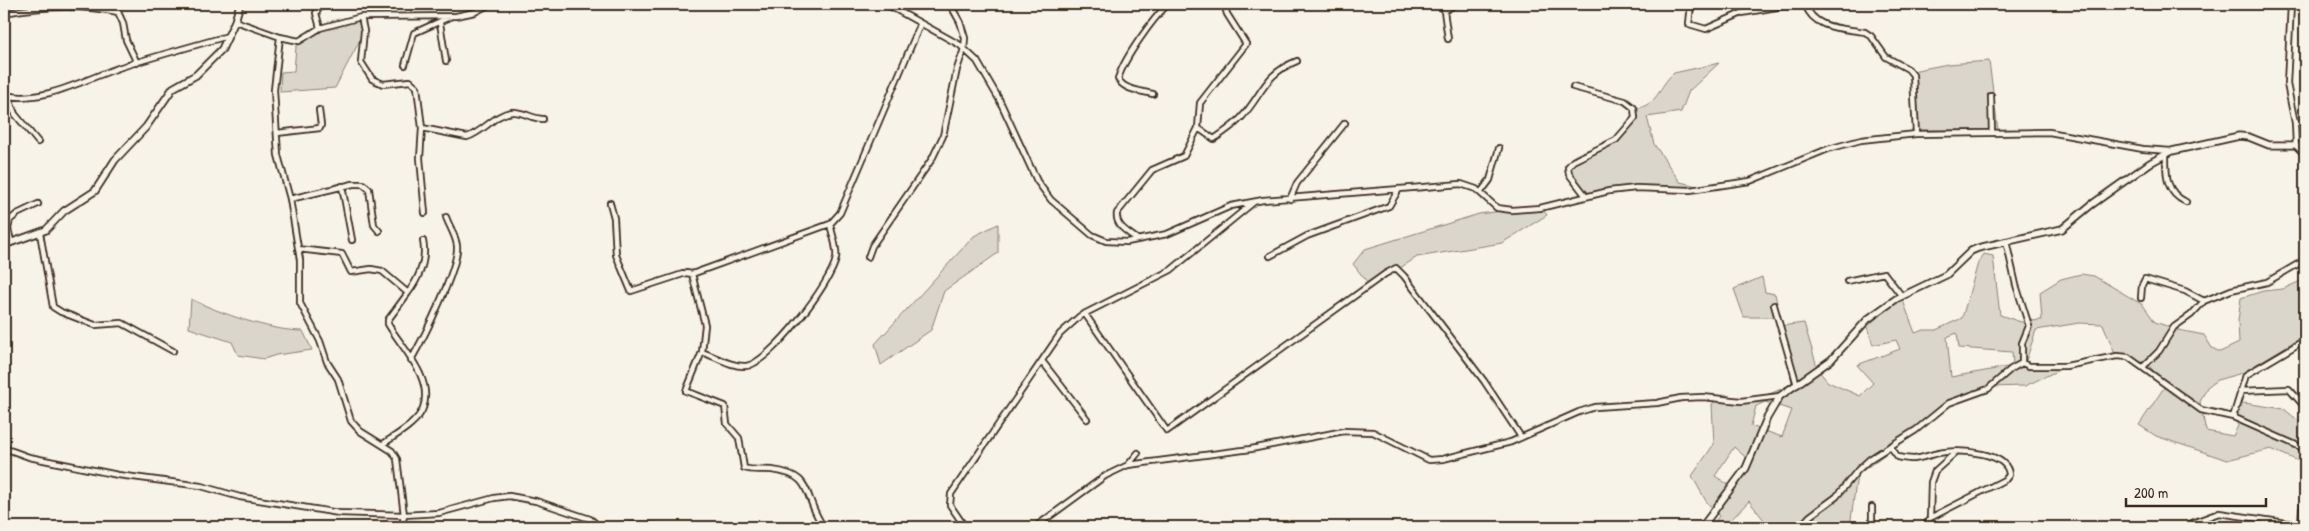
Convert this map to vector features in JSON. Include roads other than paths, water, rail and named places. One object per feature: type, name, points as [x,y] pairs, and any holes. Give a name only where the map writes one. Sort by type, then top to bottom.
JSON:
[{"type":"street","points":[[4,245],[51,227],[70,207],[95,191],[115,160],[146,127],[166,95],[173,88],[205,68],[222,49],[235,21],[240,4]]},
{"type":"street","points":[[320,28],[316,13],[322,4]]},
{"type":"street","points":[[235,21],[280,37],[299,41],[320,28],[361,17],[452,16],[475,12],[490,4]]},
{"type":"street","points":[[886,4],[964,48],[977,61],[1016,135],[1029,168],[1051,200],[1092,235],[1115,242],[1168,234],[1222,209],[1255,201],[1462,184],[1481,192],[1497,208],[1504,210],[1540,208],[1586,196],[1636,188],[1690,190],[1750,182],[1828,149],[1861,140],[1916,134],[2049,132],[2168,153]]},
{"type":"street","points":[[868,257],[872,246],[935,152],[942,136],[965,38],[960,22],[950,4]]},
{"type":"street","points":[[1153,94],[1121,85],[1118,79],[1121,68],[1138,42],[1168,4]]},
{"type":"street","points":[[1137,239],[1119,224],[1116,220],[1117,213],[1152,170],[1184,156],[1198,128],[1200,103],[1246,44],[1227,14],[1224,4]]},
{"type":"street","points":[[1448,39],[1444,11],[1456,4]]},
{"type":"street","points":[[1691,4],[1689,24],[1706,29],[1742,13],[1795,4]]},
{"type":"street","points":[[1805,4],[1812,18],[1818,22],[1865,32],[1871,36],[1886,57],[1908,69],[1914,81],[1916,134]]},
{"type":"street","points":[[2291,4],[2287,84],[2295,124],[2296,145],[2305,154]]},
{"type":"street","points":[[4,13],[69,6],[103,8],[118,12],[123,23],[126,40],[137,63]]},
{"type":"street","points":[[405,65],[412,36],[417,31],[440,23],[452,16]]},
{"type":"street","points":[[361,17],[364,31],[362,65],[372,79],[379,84],[406,80],[415,84],[422,128],[420,158],[425,213]]},
{"type":"street","points":[[440,23],[446,61]]},
{"type":"street","points":[[610,202],[614,218],[616,255],[631,290],[686,273],[692,274],[830,224],[840,213],[920,24]]},
{"type":"street","points":[[38,142],[18,119],[6,95],[32,95],[50,92],[137,63],[228,36]]},
{"type":"street","points":[[280,37],[274,83],[278,155],[290,199],[298,249],[302,309],[320,342],[327,362],[338,379],[351,421],[360,431],[392,451],[397,458],[404,516],[402,527]]},
{"type":"street","points":[[1198,128],[1214,140],[1240,119],[1271,76],[1282,67],[1297,61]]},
{"type":"street","points":[[1573,87],[1625,101],[1634,108],[1635,118],[1616,140],[1573,161],[1568,167],[1570,174],[1586,196]]},
{"type":"street","points":[[1991,96],[1992,133]]},
{"type":"street","points":[[277,133],[320,128],[319,110]]},
{"type":"street","points":[[422,128],[467,137],[506,113],[519,112],[535,119],[543,119]]},
{"type":"street","points":[[2295,124],[2305,122]]},
{"type":"street","points":[[1290,199],[1297,183],[1345,123]]},
{"type":"street","points":[[1702,527],[1746,468],[1767,418],[1780,396],[1831,360],[1868,319],[1901,295],[1932,283],[1946,275],[1971,251],[1993,243],[2062,229],[2070,225],[2091,205],[2168,153],[2239,136],[2248,137],[2269,145],[2296,145]]},
{"type":"street","points":[[1481,192],[1490,180],[1500,148]]},
{"type":"street","points":[[2168,153],[2165,177],[2168,188],[2178,198],[2186,202]]},
{"type":"street","points":[[290,199],[358,183],[367,186],[374,225],[379,231]]},
{"type":"street","points":[[342,186],[352,240]]},
{"type":"street","points":[[1270,256],[1307,236],[1389,206],[1399,189]]},
{"type":"street","points":[[965,527],[950,505],[951,494],[1060,334],[1085,314],[1170,270],[1255,201]]},
{"type":"street","points":[[11,241],[8,229],[10,220],[17,214],[38,204]]},
{"type":"street","points":[[411,360],[422,341],[453,266],[457,246],[446,217]]},
{"type":"street","points":[[702,352],[729,363],[746,366],[755,364],[775,348],[822,287],[836,258],[830,224]]},
{"type":"street","points":[[40,232],[53,307],[95,325],[122,323],[173,351]]},
{"type":"street","points":[[383,444],[415,419],[423,408],[424,386],[411,360],[387,323],[418,278],[425,250],[423,241]]},
{"type":"street","points":[[2006,241],[2016,285],[2029,326],[2022,343],[2022,363]]},
{"type":"street","points":[[298,249],[342,254],[351,272],[371,269],[382,271],[408,293]]},
{"type":"street","points":[[2143,367],[2159,351],[2174,328],[2191,316],[2204,301],[2231,290],[2267,282],[2305,260]]},
{"type":"street","points":[[1085,314],[1167,431],[1254,367],[1396,268],[1484,381],[1521,438]]},
{"type":"street","points":[[1847,281],[1884,273],[1901,295]]},
{"type":"street","points":[[692,274],[705,325],[702,352],[686,391],[725,406],[727,424],[739,438],[744,468],[786,472],[798,477],[810,496],[820,521],[818,525],[806,527]]},
{"type":"street","points":[[2141,298],[2142,285],[2146,279],[2185,291],[2204,301]]},
{"type":"street","points":[[1774,305],[1797,385]]},
{"type":"street","points":[[2233,417],[2246,375],[2305,340]]},
{"type":"street","points":[[2022,363],[2029,366],[2066,366],[2124,356],[2132,358],[2202,410],[2233,417],[2305,449]]},
{"type":"street","points":[[1042,361],[1088,419]]},
{"type":"street","points":[[1800,527],[1810,516],[1844,490],[1866,462],[1916,430],[1949,403],[1988,389],[2011,369],[2022,363]]},
{"type":"street","points":[[2240,391],[2289,389],[2305,407]]},
{"type":"street","points":[[1035,527],[1105,476],[1128,466],[1251,449],[1344,431],[1373,432],[1428,460],[1443,459],[1521,438],[1579,412],[1595,407],[1657,403],[1688,398],[1741,400],[1780,396]]},
{"type":"street","points":[[1890,446],[1896,456],[1907,458],[1956,452],[1975,452],[1994,458],[2004,465],[2009,475],[2006,480],[1930,518]]},
{"type":"street","points":[[4,448],[50,462],[141,480],[201,486],[240,497],[310,510],[358,516],[404,516],[444,512],[494,498],[509,496],[536,501],[590,519],[594,522],[594,527],[641,525],[667,527]]},
{"type":"street","points":[[1925,527],[1930,518],[1930,482],[1935,471],[1956,452]]},
{"type":"street","points":[[1128,466],[1138,453]]},
{"type":"street","points":[[2192,522],[2219,513],[2302,526],[2305,498]]},
{"type":"street","points":[[1872,506],[1872,527]]}]
